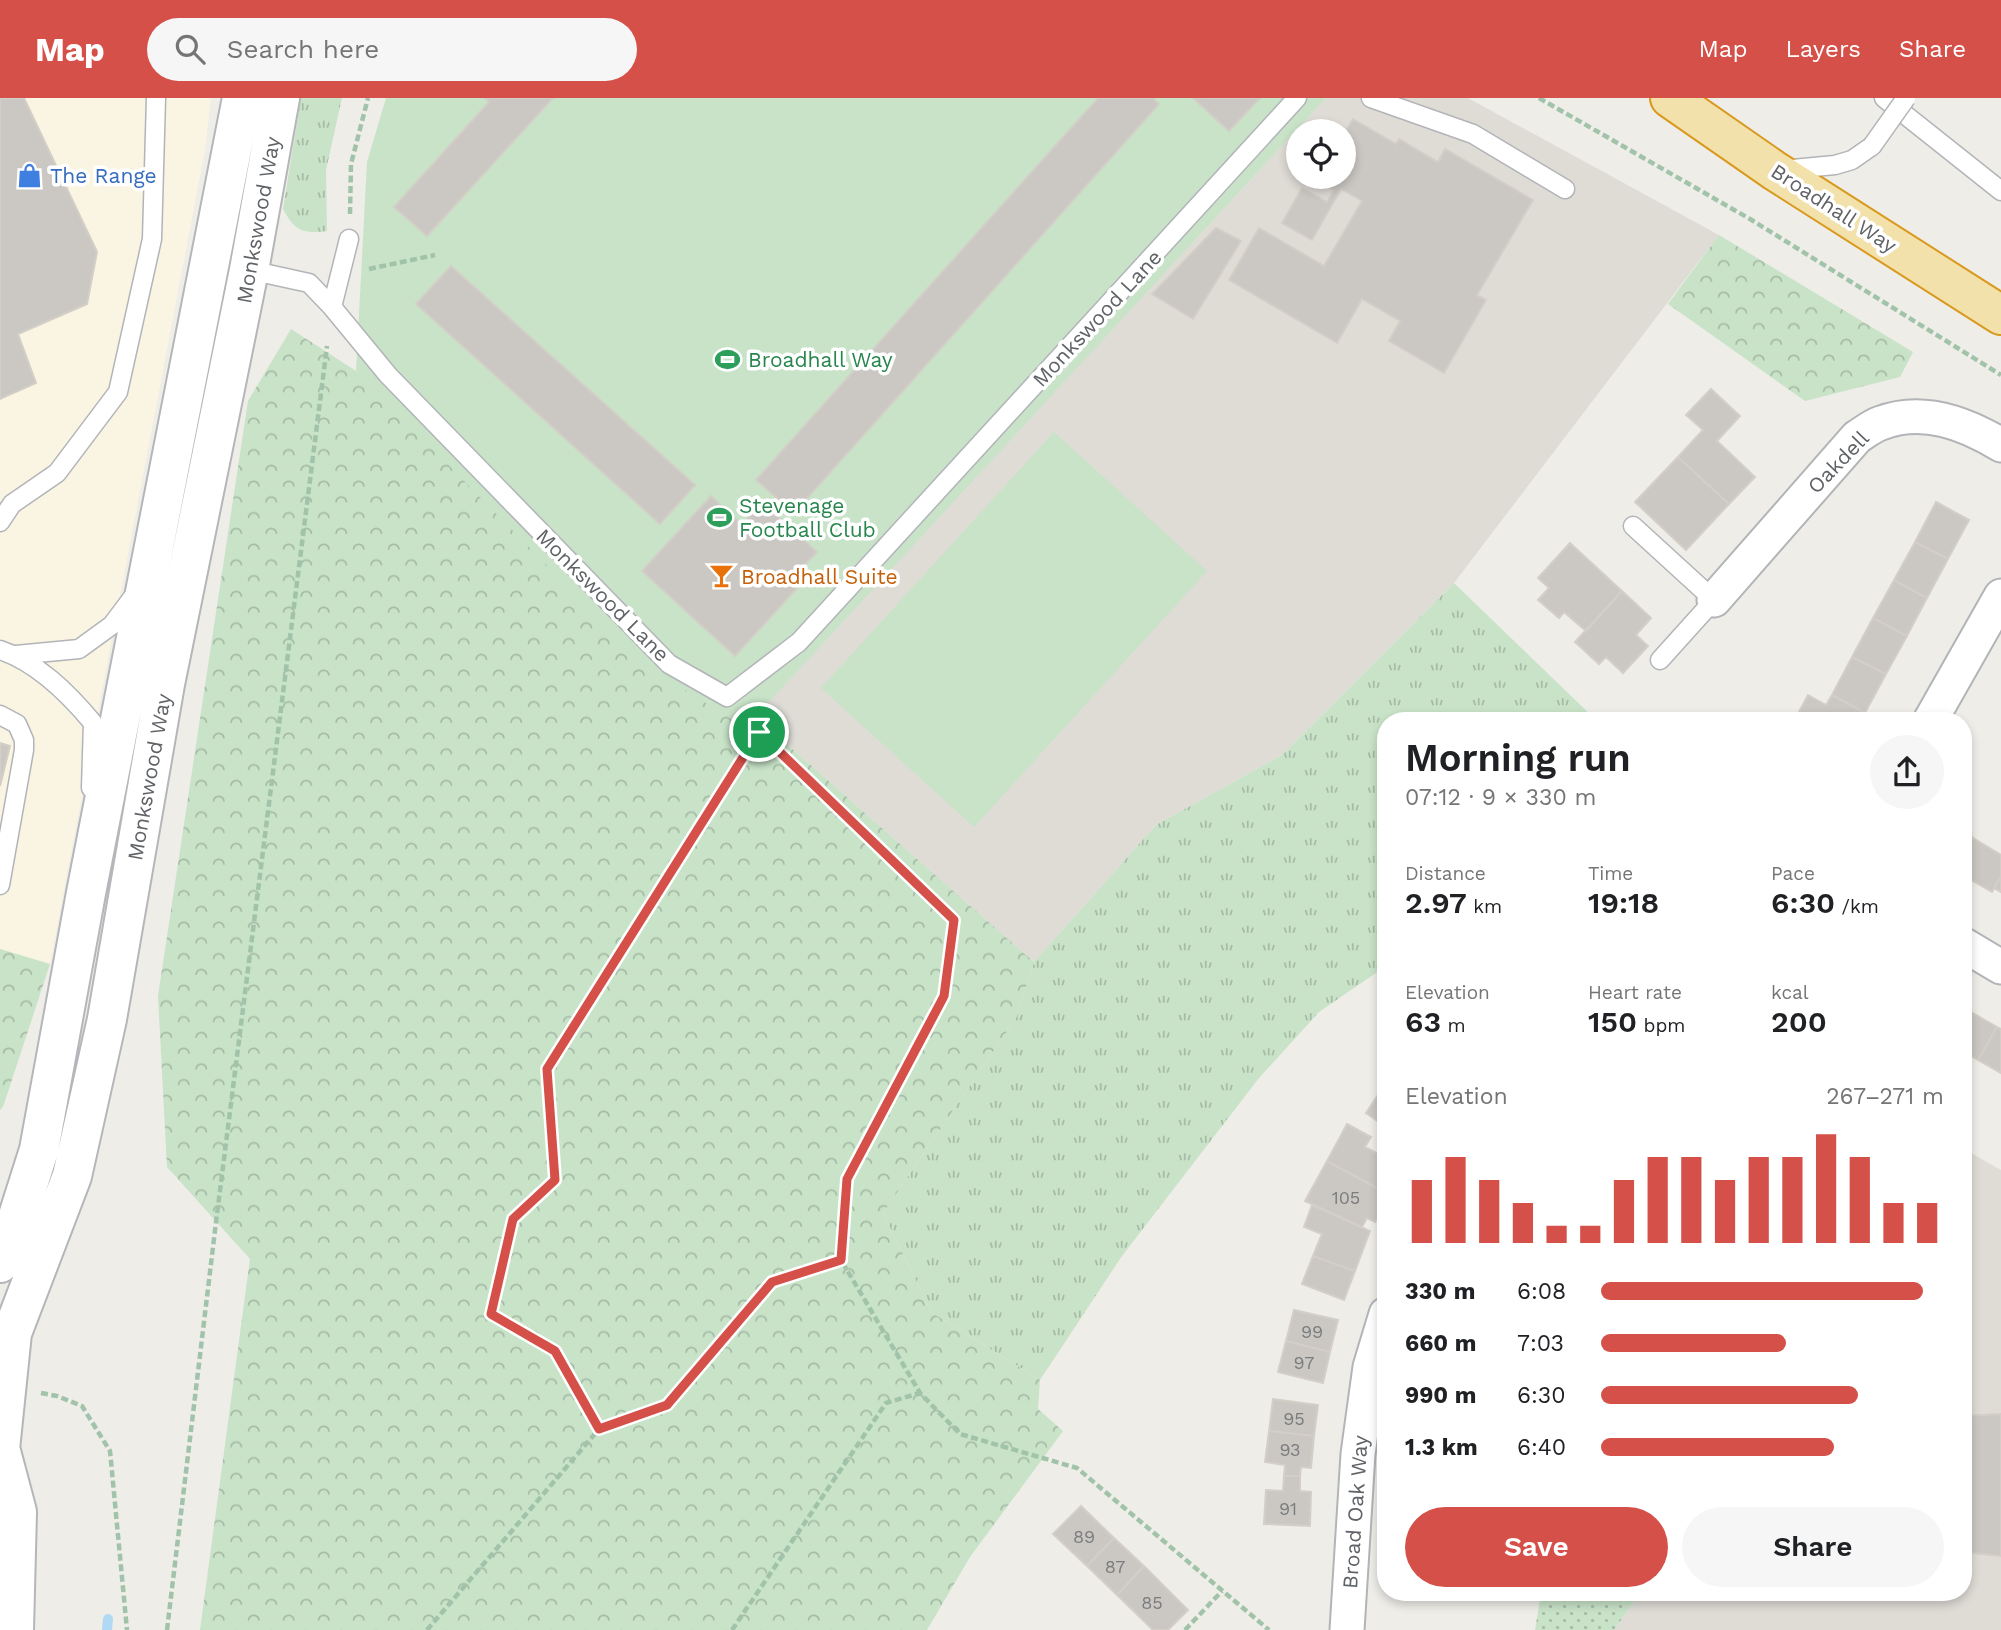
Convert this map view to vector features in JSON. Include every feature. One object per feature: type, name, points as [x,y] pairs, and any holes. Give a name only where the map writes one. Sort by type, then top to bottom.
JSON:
[{"type":"highway","name":"Broadhall Way","points":[[1670,98],[1775,170],[2001,315]]},
{"type":"main road","name":"Monkswood Way","points":[[0,1263],[39,1150],[86,893],[242,98]]},
{"type":"main road","name":"Monkswood Way","points":[[15,1630],[17,1512],[0,1449],[12,1333],[72,1176],[107,1019],[165,684],[249,270],[280,98]]},
{"type":"street","name":"Oakdell","points":[[1714,600],[1857,437],[1878,423],[1901,417],[1927,417],[1950,421],[2001,445]]},
{"type":"street","points":[[1935,712],[2001,596]]},
{"type":"street","points":[[1972,950],[2001,967]]},
{"type":"street","name":"Broad Oak Way","points":[[1347,1630],[1358,1454],[1370,1367],[1377,1344]]},
{"type":"lane","points":[[0,522],[12,504],[57,473],[118,392],[152,239],[156,98]]},
{"type":"lane","name":"Monkswood Lane","points":[[249,270],[309,283],[388,375],[669,664],[727,697],[799,642],[1297,98]]},
{"type":"lane","points":[[1370,98],[1473,134],[1565,189]]},
{"type":"lane","points":[[1884,98],[2001,191]]},
{"type":"lane","points":[[1775,170],[1835,165],[1852,160],[1872,146],[1906,98]]},
{"type":"lane","points":[[332,307],[349,239]]},
{"type":"lane","points":[[1633,526],[1714,600]]},
{"type":"lane","points":[[8,652],[79,649],[112,625],[149,576]]},
{"type":"lane","name":"Oakdell","points":[[1660,660],[1714,600]]},
{"type":"lane","points":[[8,652],[68,693],[93,723],[86,893]]},
{"type":"lane","points":[[0,715],[17,724],[24,740],[0,885]]},
{"type":"path","points":[[349,239],[351,164],[368,98]]},
{"type":"path","points":[[1539,98],[1750,219],[2001,375]]},
{"type":"path","points":[[341,273],[435,255]]},
{"type":"path","points":[[167,1630],[332,307]]},
{"type":"path","points":[[727,697],[759,732],[954,920],[944,996],[847,1179],[841,1260],[920,1393],[960,1434],[1077,1468],[1269,1630]]},
{"type":"path","points":[[599,1429],[555,1351],[491,1314],[513,1219],[555,1180],[547,1069],[759,732]]},
{"type":"path","points":[[427,1630],[599,1429],[667,1405],[772,1282],[841,1260]]},
{"type":"path","points":[[6,1387],[57,1396],[82,1406],[110,1451],[127,1630]]},
{"type":"path","points":[[732,1630],[886,1403],[920,1393]]},
{"type":"path","points":[[1185,1630],[1223,1591]]},
{"type":"shaded area","points":[[0,98],[211,98],[205,150],[50,964],[0,949]]},
{"type":"shaded area","points":[[1326,98],[1468,98],[1719,235],[1454,583],[1282,755],[1156,825],[1034,962],[755,716],[1286,141],[1286,189],[1356,189],[1356,119],[1307,119]]},
{"type":"shaded area","points":[[1972,1154],[2001,1170],[2001,1630],[1614,1630],[1634,1601],[1972,1601]]},
{"type":"green space","points":[[301,98],[342,98],[326,170],[327,231],[311,232],[300,229],[291,222],[283,209]]},
{"type":"green space","name":"Stevenage Football Club","points":[[386,98],[1326,98],[1307,119],[1286,119],[1286,141],[745,728],[644,664],[356,371],[367,162]]},
{"type":"green space","points":[[1719,235],[1913,352],[1900,377],[1805,401],[1668,304]]},
{"type":"green space","points":[[291,329],[356,371],[745,728],[755,716],[1034,962],[1016,1018],[883,1213],[931,1312],[1040,1380],[1038,1409],[1063,1431],[970,1557],[927,1630],[200,1630],[250,1259],[167,1167],[158,996],[248,401]]},
{"type":"green space","points":[[1054,432],[1207,571],[974,827],[821,688]]},
{"type":"green space","points":[[1454,583],[1588,712],[1377,712],[1377,972],[1319,1012],[1259,1078],[1122,1256],[1040,1380],[931,1312],[883,1213],[1016,1018],[1034,962],[1156,825],[1282,755]]},
{"type":"green space","points":[[0,949],[50,964],[0,1110]]},
{"type":"green space","points":[[1540,1601],[1634,1601],[1614,1630],[1535,1630]]},
{"type":"building","name":"The Range","points":[[0,98],[24,98],[97,252],[87,304],[18,334],[36,383],[0,399]]},
{"type":"building","points":[[485,98],[553,98],[427,236],[394,207],[489,102]]},
{"type":"building","points":[[1098,98],[1153,98],[1159,104],[794,513],[756,480]]},
{"type":"building","points":[[1193,98],[1260,98],[1229,131]]},
{"type":"building","points":[[1356,121],[1396,144],[1399,139],[1438,162],[1445,149],[1533,200],[1477,295],[1486,300],[1444,373],[1389,341],[1400,321],[1362,299],[1337,343],[1229,280],[1259,228],[1324,266],[1362,201],[1341,189],[1356,189]]},
{"type":"building","points":[[1301,189],[1327,202],[1334,190],[1332,189],[1341,189],[1312,240],[1282,223]]},
{"type":"building","points":[[1216,228],[1241,241],[1193,319],[1152,294]]},
{"type":"building","points":[[451,266],[695,485],[660,524],[416,304]]},
{"type":"building","points":[[1711,389],[1740,416],[1717,441],[1755,477],[1729,504],[1678,457],[1703,430],[1686,415]]},
{"type":"building","points":[[1678,457],[1729,504],[1686,550],[1635,502]]},
{"type":"building","name":"Broadhall Suite","points":[[711,496],[742,525],[762,502],[817,552],[790,580],[798,587],[735,656],[642,571]]},
{"type":"building","points":[[1936,502],[1969,520],[1948,559],[1915,542]]},
{"type":"building","points":[[1915,542],[1948,559],[1927,598],[1894,580]]},
{"type":"building","points":[[1570,543],[1622,591],[1586,631],[1564,612],[1559,618],[1538,600],[1549,588],[1538,578]]},
{"type":"building","points":[[1894,580],[1927,598],[1907,636],[1873,618]]},
{"type":"building","points":[[1622,591],[1651,618],[1636,635],[1648,646],[1623,673],[1606,657],[1599,664],[1575,642]]},
{"type":"building","points":[[1873,618],[1907,636],[1886,674],[1852,657]]},
{"type":"building","points":[[1852,657],[1886,674],[1866,712],[1832,695]]},
{"type":"building","points":[[1808,695],[1826,705],[1832,695],[1863,712],[1799,712]]},
{"type":"building","points":[[0,743],[10,746],[0,786]]},
{"type":"building","points":[[1972,840],[2001,855],[2001,876],[1992,892],[1972,881]]},
{"type":"building","points":[[2001,876],[2001,892],[1994,888]]},
{"type":"building","points":[[1972,1013],[1997,1027],[1978,1060],[1972,1057]]},
{"type":"building","points":[[1997,1027],[2001,1029],[2001,1073],[1978,1060]]},
{"type":"building","points":[[1377,1096],[1377,1121],[1366,1113]]},
{"type":"building","points":[[1347,1124],[1371,1137],[1365,1147],[1377,1153],[1377,1188],[1327,1161]]},
{"type":"building","points":[[1327,1161],[1377,1188],[1377,1219],[1375,1222],[1367,1218],[1362,1227],[1305,1201]]},
{"type":"building","points":[[1312,1205],[1370,1231],[1355,1271],[1313,1256],[1322,1234],[1304,1227]]},
{"type":"building","points":[[1313,1256],[1355,1271],[1344,1300],[1302,1284]]},
{"type":"building","points":[[1294,1310],[1338,1320],[1330,1352],[1286,1341]]},
{"type":"building","points":[[1286,1341],[1330,1352],[1323,1383],[1278,1372]]},
{"type":"building","points":[[1273,1399],[1318,1405],[1314,1436],[1269,1431]]},
{"type":"building","points":[[2001,1414],[2001,1556],[1972,1553],[1972,1416]]},
{"type":"building","points":[[1269,1431],[1314,1436],[1311,1468],[1301,1467],[1300,1476],[1284,1476],[1285,1465],[1265,1462]]},
{"type":"building","points":[[1284,1476],[1300,1476],[1300,1491],[1311,1492],[1310,1526],[1264,1524],[1266,1490],[1283,1491]]},
{"type":"building","points":[[1081,1506],[1114,1538],[1087,1566],[1053,1534]]},
{"type":"building","points":[[1114,1538],[1144,1566],[1117,1595],[1087,1566]]},
{"type":"building","points":[[1144,1566],[1188,1610],[1168,1630],[1153,1630],[1117,1595]]},
{"type":"waterway","points":[[107,1630],[108,1619]]},
{"type":"place","name":"The Range","points":[[30,175]]},
{"type":"place","name":"Broadhall Way","points":[[728,359]]},
{"type":"place","name":"Stevenage Football Club","points":[[719,517]]},
{"type":"place","name":"Broadhall Suite","points":[[721,576]]},
{"type":"route","points":[[759,732],[954,920],[944,996],[847,1179],[841,1260],[772,1282],[667,1405],[599,1429],[555,1351],[491,1314],[513,1219],[555,1180],[547,1069],[759,732]]}]
